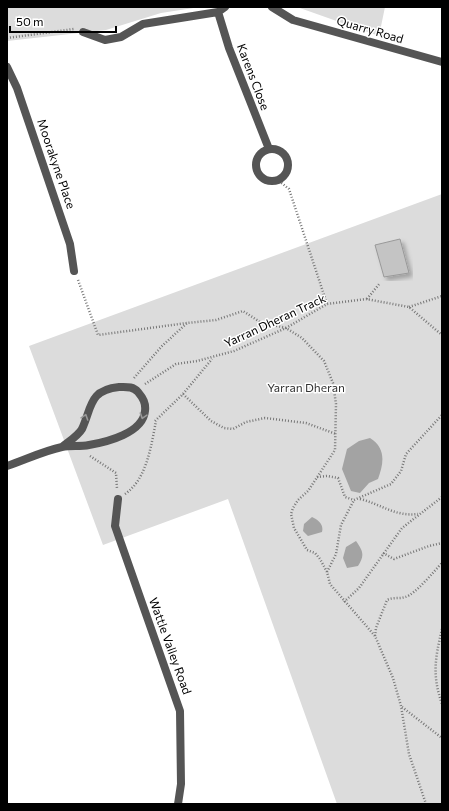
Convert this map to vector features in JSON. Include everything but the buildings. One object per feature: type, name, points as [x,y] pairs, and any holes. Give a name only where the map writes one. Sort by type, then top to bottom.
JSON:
[{"type":"street","name":"Quarry Road","points":[[272,7],[293,20],[442,62]]},
{"type":"street","points":[[83,32],[105,40],[121,37],[143,24],[222,10]]},
{"type":"street","name":"Karens Close","points":[[222,10],[229,48],[269,149]]},
{"type":"street","name":"Moorakyne Place","points":[[7,67],[17,88],[70,244],[74,271]]},
{"type":"street","points":[[269,149],[279,150],[287,158],[288,163],[286,174],[278,181],[268,182],[263,179],[256,170],[259,155],[269,149]]},
{"type":"street","points":[[7,466],[62,447],[88,446],[114,438],[129,431],[141,423],[146,406],[144,400],[137,391],[127,386],[101,392],[90,403],[82,430],[62,447]]},
{"type":"street","name":"Wattle Valley Road","points":[[118,499],[115,526],[180,711],[181,784],[178,804]]},
{"type":"path","points":[[7,38],[77,29],[83,32]]},
{"type":"path","points":[[278,181],[289,189],[327,304]]},
{"type":"path","points":[[74,271],[98,335],[216,320],[243,311],[260,322],[286,328],[302,338],[324,361],[333,383],[336,404],[336,434],[334,450],[308,491],[298,500],[291,514],[294,528],[307,550],[315,553],[320,559],[327,572],[330,584],[375,636],[393,678],[401,706],[409,754],[426,804]]},
{"type":"path","points":[[366,299],[380,283]]},
{"type":"path","points":[[409,307],[442,296]]},
{"type":"path","name":"Yarran Dheran Track","points":[[137,391],[152,378],[176,364],[213,358],[234,351],[286,328],[327,304],[366,299],[409,307],[442,335]]},
{"type":"path","points":[[127,386],[162,346],[187,323]]},
{"type":"path","points":[[74,446],[116,473],[118,499],[135,488],[149,455],[156,421],[183,394],[213,358]]},
{"type":"path","points":[[183,394],[210,421],[224,428],[233,429],[246,422],[265,418],[306,423],[336,434]]},
{"type":"path","points":[[317,477],[338,478],[345,497],[354,500],[360,499],[391,484],[401,471],[406,454],[442,414]]},
{"type":"path","points":[[141,423],[156,421]]},
{"type":"path","points":[[344,602],[359,588],[402,528],[442,497]]},
{"type":"path","points":[[360,499],[369,501],[385,510],[411,515],[420,514]]},
{"type":"path","points":[[327,572],[336,554],[341,525],[354,500]]},
{"type":"path","points":[[383,553],[394,559],[429,546],[442,543]]},
{"type":"path","points":[[375,636],[376,628],[387,600],[406,597],[418,588],[442,563]]},
{"type":"path","points":[[442,629],[434,667],[436,686],[442,704]]},
{"type":"path","points":[[401,706],[442,738]]},
{"type":"green space","points":[[7,7],[200,7],[161,13],[106,30],[7,41]]},
{"type":"green space","points":[[297,7],[385,7],[379,36]]},
{"type":"green space","name":"Yarran Dheran","points":[[442,194],[442,804],[337,804],[228,499],[103,545],[29,346]]},
{"type":"shaded area","points":[[370,438],[379,446],[382,456],[382,467],[378,479],[369,483],[360,493],[351,491],[342,469],[347,449],[359,441]]},
{"type":"shaded area","points":[[312,517],[321,525],[322,532],[308,536],[303,531],[304,524]]},
{"type":"shaded area","points":[[356,541],[362,550],[362,559],[358,566],[347,568],[343,558],[346,547]]}]
